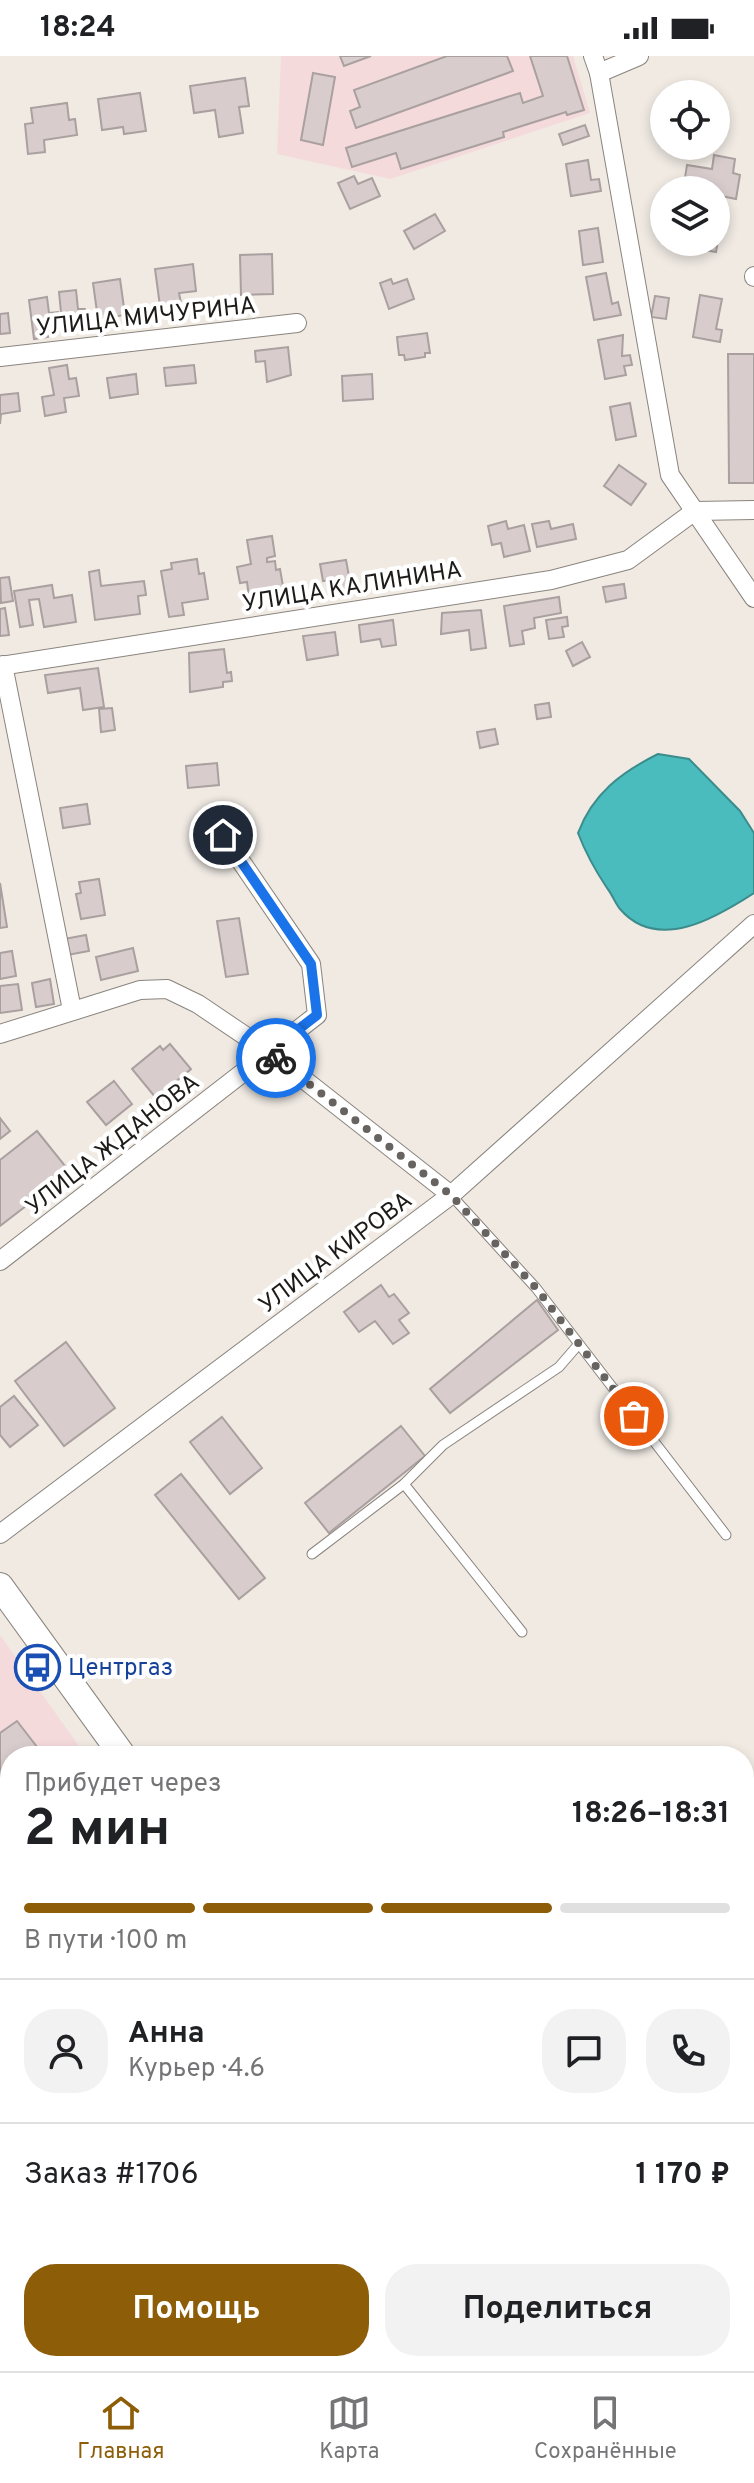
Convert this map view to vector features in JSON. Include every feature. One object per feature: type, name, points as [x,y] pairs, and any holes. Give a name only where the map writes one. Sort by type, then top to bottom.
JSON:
[{"type":"street","points":[[639,56],[596,64],[670,475],[754,598]]},
{"type":"street","name":"УЛИЦА МИЧУРИНА","points":[[0,357],[297,323]]},
{"type":"street","points":[[695,511],[754,510]]},
{"type":"street","name":"УЛИЦА КАЛИНИНА","points":[[1,666],[551,580],[628,560],[695,511]]},
{"type":"street","points":[[1,666],[72,1010]]},
{"type":"street","name":"УЛИЦА ЖДАНОВА","points":[[0,1261],[317,1015],[311,964],[223,835]]},
{"type":"street","name":"УЛИЦА КИРОВА","points":[[0,1534],[451,1195],[754,924]]},
{"type":"street","points":[[0,1034],[140,990],[167,989],[198,1004],[269,1052],[451,1195]]},
{"type":"street","points":[[0,1586],[116,1746]]},
{"type":"lane","points":[[451,1195],[536,1288],[726,1535]]},
{"type":"lane","points":[[312,1554],[404,1484],[443,1445],[559,1367],[578,1345]]},
{"type":"lane","points":[[404,1484],[522,1632]]},
{"type":"shaded area","points":[[281,56],[573,56],[590,113],[390,179],[277,154]]},
{"type":"shaded area","points":[[0,1635],[79,1746],[0,1746]]},
{"type":"water","points":[[658,754],[689,759],[740,811],[754,833],[754,893],[705,920],[669,930],[635,922],[620,909],[591,862],[578,833],[592,806],[610,785]]},
{"type":"building","points":[[340,56],[371,56],[344,66]]},
{"type":"building","points":[[447,56],[507,56],[513,71],[356,128],[350,111],[360,107],[354,90]]},
{"type":"building","points":[[530,56],[567,56],[584,110],[567,115],[566,112],[503,132],[504,137],[401,169],[396,153],[352,167],[346,148],[520,93],[523,103],[543,96]]},
{"type":"building","points":[[313,73],[335,77],[323,145],[301,140]]},
{"type":"building","points":[[245,78],[249,106],[239,107],[243,133],[219,137],[215,110],[194,113],[190,86]]},
{"type":"building","points":[[140,93],[146,131],[124,134],[123,127],[102,130],[98,99]]},
{"type":"building","points":[[67,103],[69,120],[75,119],[77,135],[44,140],[45,152],[28,154],[25,124],[33,123],[31,108]]},
{"type":"building","points":[[585,125],[589,136],[563,145],[559,134]]},
{"type":"building","points":[[735,159],[733,173],[740,175],[736,199],[730,198],[730,176],[685,176],[687,165],[712,169],[713,160]]},
{"type":"building","points":[[588,160],[591,180],[599,179],[601,191],[571,196],[566,164]]},
{"type":"building","points":[[354,176],[358,184],[372,178],[380,196],[350,209],[338,183]]},
{"type":"building","points":[[435,214],[445,231],[414,249],[404,231]]},
{"type":"building","points":[[598,228],[603,262],[583,265],[579,231]]},
{"type":"building","points":[[272,254],[273,294],[241,295],[240,255]]},
{"type":"building","points":[[193,264],[196,291],[179,293],[181,303],[160,306],[155,269]]},
{"type":"building","points":[[606,273],[612,304],[618,302],[621,315],[594,320],[586,277]]},
{"type":"building","points":[[120,279],[125,315],[98,319],[93,283]]},
{"type":"building","points":[[391,279],[393,284],[407,279],[414,299],[389,309],[380,283]]},
{"type":"building","points":[[76,290],[78,309],[85,309],[87,330],[63,333],[59,292]]},
{"type":"building","points":[[700,295],[722,299],[716,329],[722,330],[720,342],[693,337]]},
{"type":"building","points":[[655,296],[669,298],[666,319],[651,317]]},
{"type":"building","points":[[47,297],[49,313],[58,312],[59,325],[47,327],[48,337],[34,339],[29,300]]},
{"type":"building","points":[[8,313],[10,333],[0,334],[0,314]]},
{"type":"building","points":[[427,333],[430,353],[425,353],[425,357],[405,360],[404,355],[399,355],[397,337]]},
{"type":"building","points":[[623,335],[622,356],[630,355],[632,365],[624,366],[626,375],[605,379],[598,340]]},
{"type":"building","points":[[288,347],[291,375],[267,382],[265,361],[256,362],[255,351]]},
{"type":"building","points":[[728,354],[754,354],[754,483],[729,483]]},
{"type":"building","points":[[67,365],[69,379],[76,378],[79,396],[64,398],[66,412],[45,416],[42,397],[54,395],[49,368]]},
{"type":"building","points":[[194,365],[196,383],[166,386],[164,368]]},
{"type":"building","points":[[136,374],[138,394],[110,398],[107,378]]},
{"type":"building","points":[[372,374],[373,399],[343,401],[342,376]]},
{"type":"building","points":[[18,393],[20,411],[1,414],[0,424],[0,395]]},
{"type":"building","points":[[630,403],[636,436],[616,440],[610,407]]},
{"type":"building","points":[[619,465],[646,484],[631,505],[604,486]]},
{"type":"building","points":[[506,521],[508,529],[524,525],[530,551],[504,557],[501,543],[492,545],[488,526]]},
{"type":"building","points":[[549,521],[551,529],[573,524],[576,539],[537,547],[532,524]]},
{"type":"building","points":[[272,536],[275,556],[267,558],[267,562],[275,561],[276,570],[280,569],[284,592],[249,597],[247,582],[240,583],[237,567],[251,564],[247,540]]},
{"type":"building","points":[[197,559],[199,574],[204,573],[208,599],[182,603],[184,615],[169,617],[161,571],[172,569],[171,563]]},
{"type":"building","points":[[346,560],[351,587],[338,589],[336,579],[323,581],[320,564]]},
{"type":"building","points":[[99,570],[101,586],[144,581],[146,595],[138,596],[140,614],[95,620],[89,572]]},
{"type":"building","points":[[9,577],[13,601],[1,603],[0,578]]},
{"type":"building","points":[[624,584],[626,598],[606,602],[603,587]]},
{"type":"building","points":[[52,585],[54,598],[72,595],[76,622],[44,627],[39,599],[29,600],[33,625],[20,627],[14,591]]},
{"type":"building","points":[[559,597],[561,613],[534,618],[535,628],[522,631],[524,644],[510,646],[504,606]]},
{"type":"building","points":[[5,608],[9,635],[0,636],[0,609]]},
{"type":"building","points":[[481,610],[486,648],[471,650],[469,630],[441,634],[442,613]]},
{"type":"building","points":[[567,617],[568,626],[562,627],[564,637],[549,639],[546,620]]},
{"type":"building","points":[[393,620],[396,645],[382,647],[380,639],[361,642],[359,625]]},
{"type":"building","points":[[335,632],[338,655],[307,660],[303,636]]},
{"type":"building","points":[[582,642],[590,657],[573,666],[566,651]]},
{"type":"building","points":[[224,649],[227,673],[231,672],[232,681],[223,682],[223,687],[190,692],[189,653]]},
{"type":"building","points":[[98,668],[104,707],[83,710],[80,688],[48,693],[45,675]]},
{"type":"building","points":[[549,703],[551,717],[537,719],[535,705]]},
{"type":"building","points":[[112,708],[115,730],[101,732],[99,709]]},
{"type":"building","points":[[495,729],[498,744],[480,748],[477,732]]},
{"type":"building","points":[[217,763],[219,785],[188,788],[186,766]]},
{"type":"building","points":[[87,804],[90,824],[63,828],[60,808]]},
{"type":"building","points":[[99,879],[105,915],[81,919],[76,894],[81,893],[79,882]]},
{"type":"building","points":[[0,883],[7,927],[0,928]]},
{"type":"building","points":[[239,918],[248,974],[226,977],[217,921]]},
{"type":"building","points":[[86,935],[89,951],[67,955],[64,939]]},
{"type":"building","points":[[133,948],[138,971],[101,980],[96,957]]},
{"type":"building","points":[[12,951],[16,976],[0,979],[0,953]]},
{"type":"building","points":[[50,979],[54,1004],[36,1007],[32,983]]},
{"type":"building","points":[[18,984],[22,1010],[0,1013],[0,986]]},
{"type":"building","points":[[170,1044],[191,1069],[156,1098],[132,1069],[160,1046],[163,1050]]},
{"type":"building","points":[[114,1081],[132,1104],[106,1125],[87,1102]]},
{"type":"building","points":[[0,1118],[10,1131],[0,1139]]},
{"type":"building","points":[[37,1131],[70,1172],[0,1226],[0,1160]]},
{"type":"building","points":[[381,1285],[389,1297],[394,1294],[409,1313],[399,1320],[409,1333],[393,1344],[375,1321],[359,1332],[344,1312]]},
{"type":"building","points":[[537,1300],[558,1330],[450,1413],[430,1389]]},
{"type":"building","points":[[66,1342],[115,1408],[64,1446],[15,1381]]},
{"type":"building","points":[[14,1396],[38,1425],[10,1447],[0,1435],[0,1407]]},
{"type":"building","points":[[222,1417],[262,1468],[230,1494],[190,1442]]},
{"type":"building","points":[[401,1426],[425,1456],[329,1533],[305,1503]]},
{"type":"building","points":[[181,1474],[265,1578],[239,1599],[155,1495]]},
{"type":"building","points":[[17,1721],[36,1746],[0,1746],[0,1733]]},
{"type":"way so far","points":[[276,1058],[451,1195],[536,1288],[634,1416]]},
{"type":"place","name":"Центргаз","points":[[37,1667]]},
{"type":"route","points":[[223,835],[311,964],[317,1015],[269,1052],[276,1058]]}]
